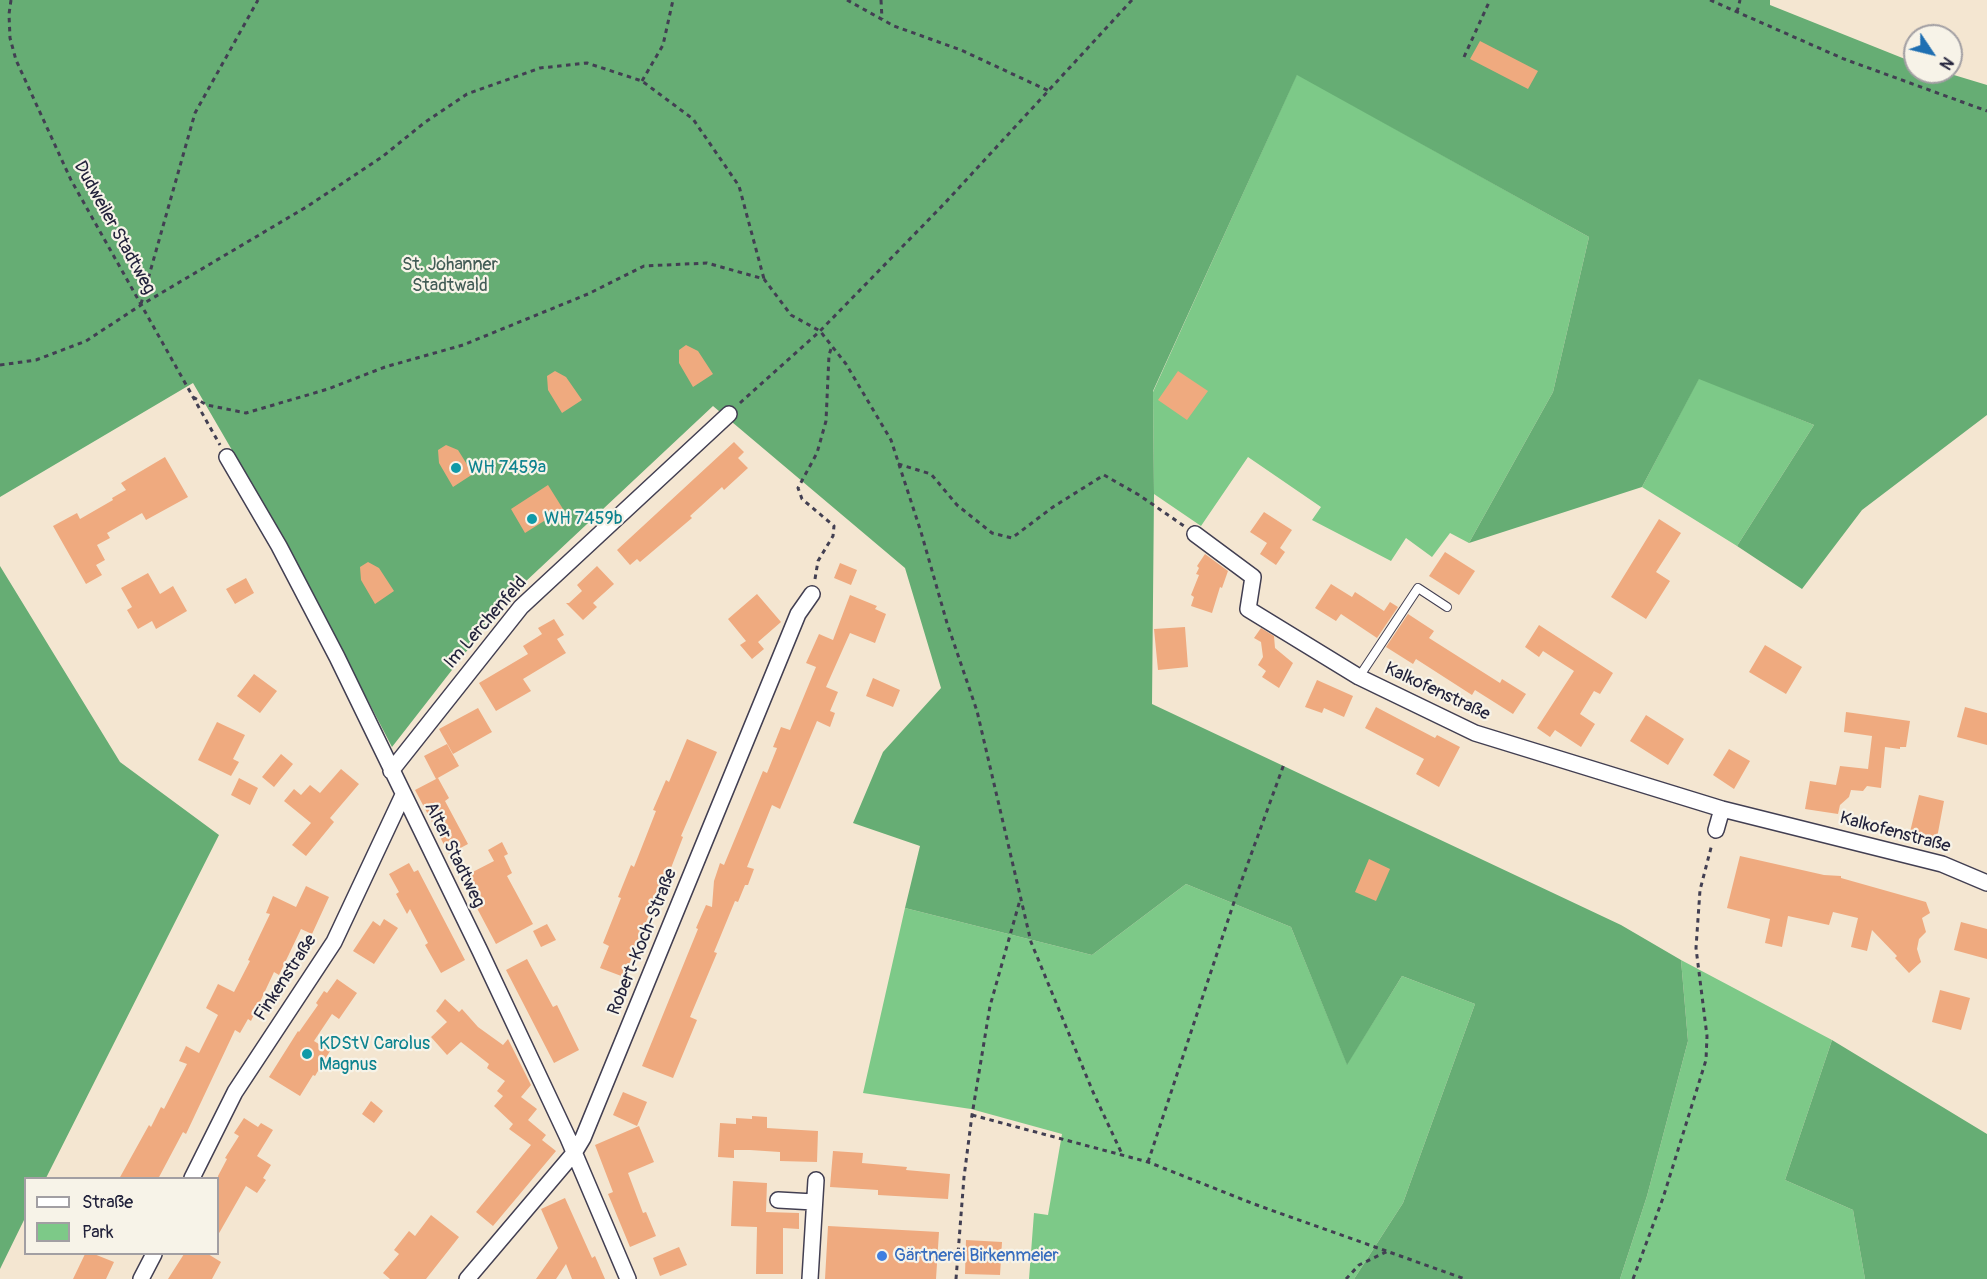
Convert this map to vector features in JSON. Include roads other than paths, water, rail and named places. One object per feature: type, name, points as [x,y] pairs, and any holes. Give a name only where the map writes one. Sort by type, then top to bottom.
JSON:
[{"type":"street","name":"Im Lerchenfeld","points":[[390,771],[521,607],[729,414]]},
{"type":"street","name":"Alter Stadtweg","points":[[227,457],[284,556],[337,657],[390,771],[480,951],[574,1153],[628,1279]]},
{"type":"street","name":"Kalkofenstraße","points":[[1195,534],[1253,578],[1248,609],[1359,676],[1485,736],[1722,809],[1941,864],[1987,883]]},
{"type":"street","name":"Robert-Koch-Straße","points":[[467,1279],[574,1153],[587,1128],[798,614],[812,594]]},
{"type":"street","name":"Finkenstraße","points":[[193,1177],[235,1092],[334,942],[403,795]]},
{"type":"street","points":[[1716,830],[1722,809]]},
{"type":"street","points":[[810,1279],[816,1180]]},
{"type":"street","points":[[778,1200],[814,1202]]},
{"type":"street","points":[[141,1279],[153,1255]]},
{"type":"lane","points":[[1359,676],[1418,588],[1447,607]]},
{"type":"place","name":"WH 7459a","points":[[456,468]]},
{"type":"place","name":"WH 7459b","points":[[532,519]]},
{"type":"place","name":"KDStV Carolus Magnus","points":[[307,1054]]},
{"type":"place","name":"Gärtnerei Birkenmeier","points":[[882,1256]]},
{"type":"park label","name":"St. Johanner Stadtwald","points":[[450,275]]}]
